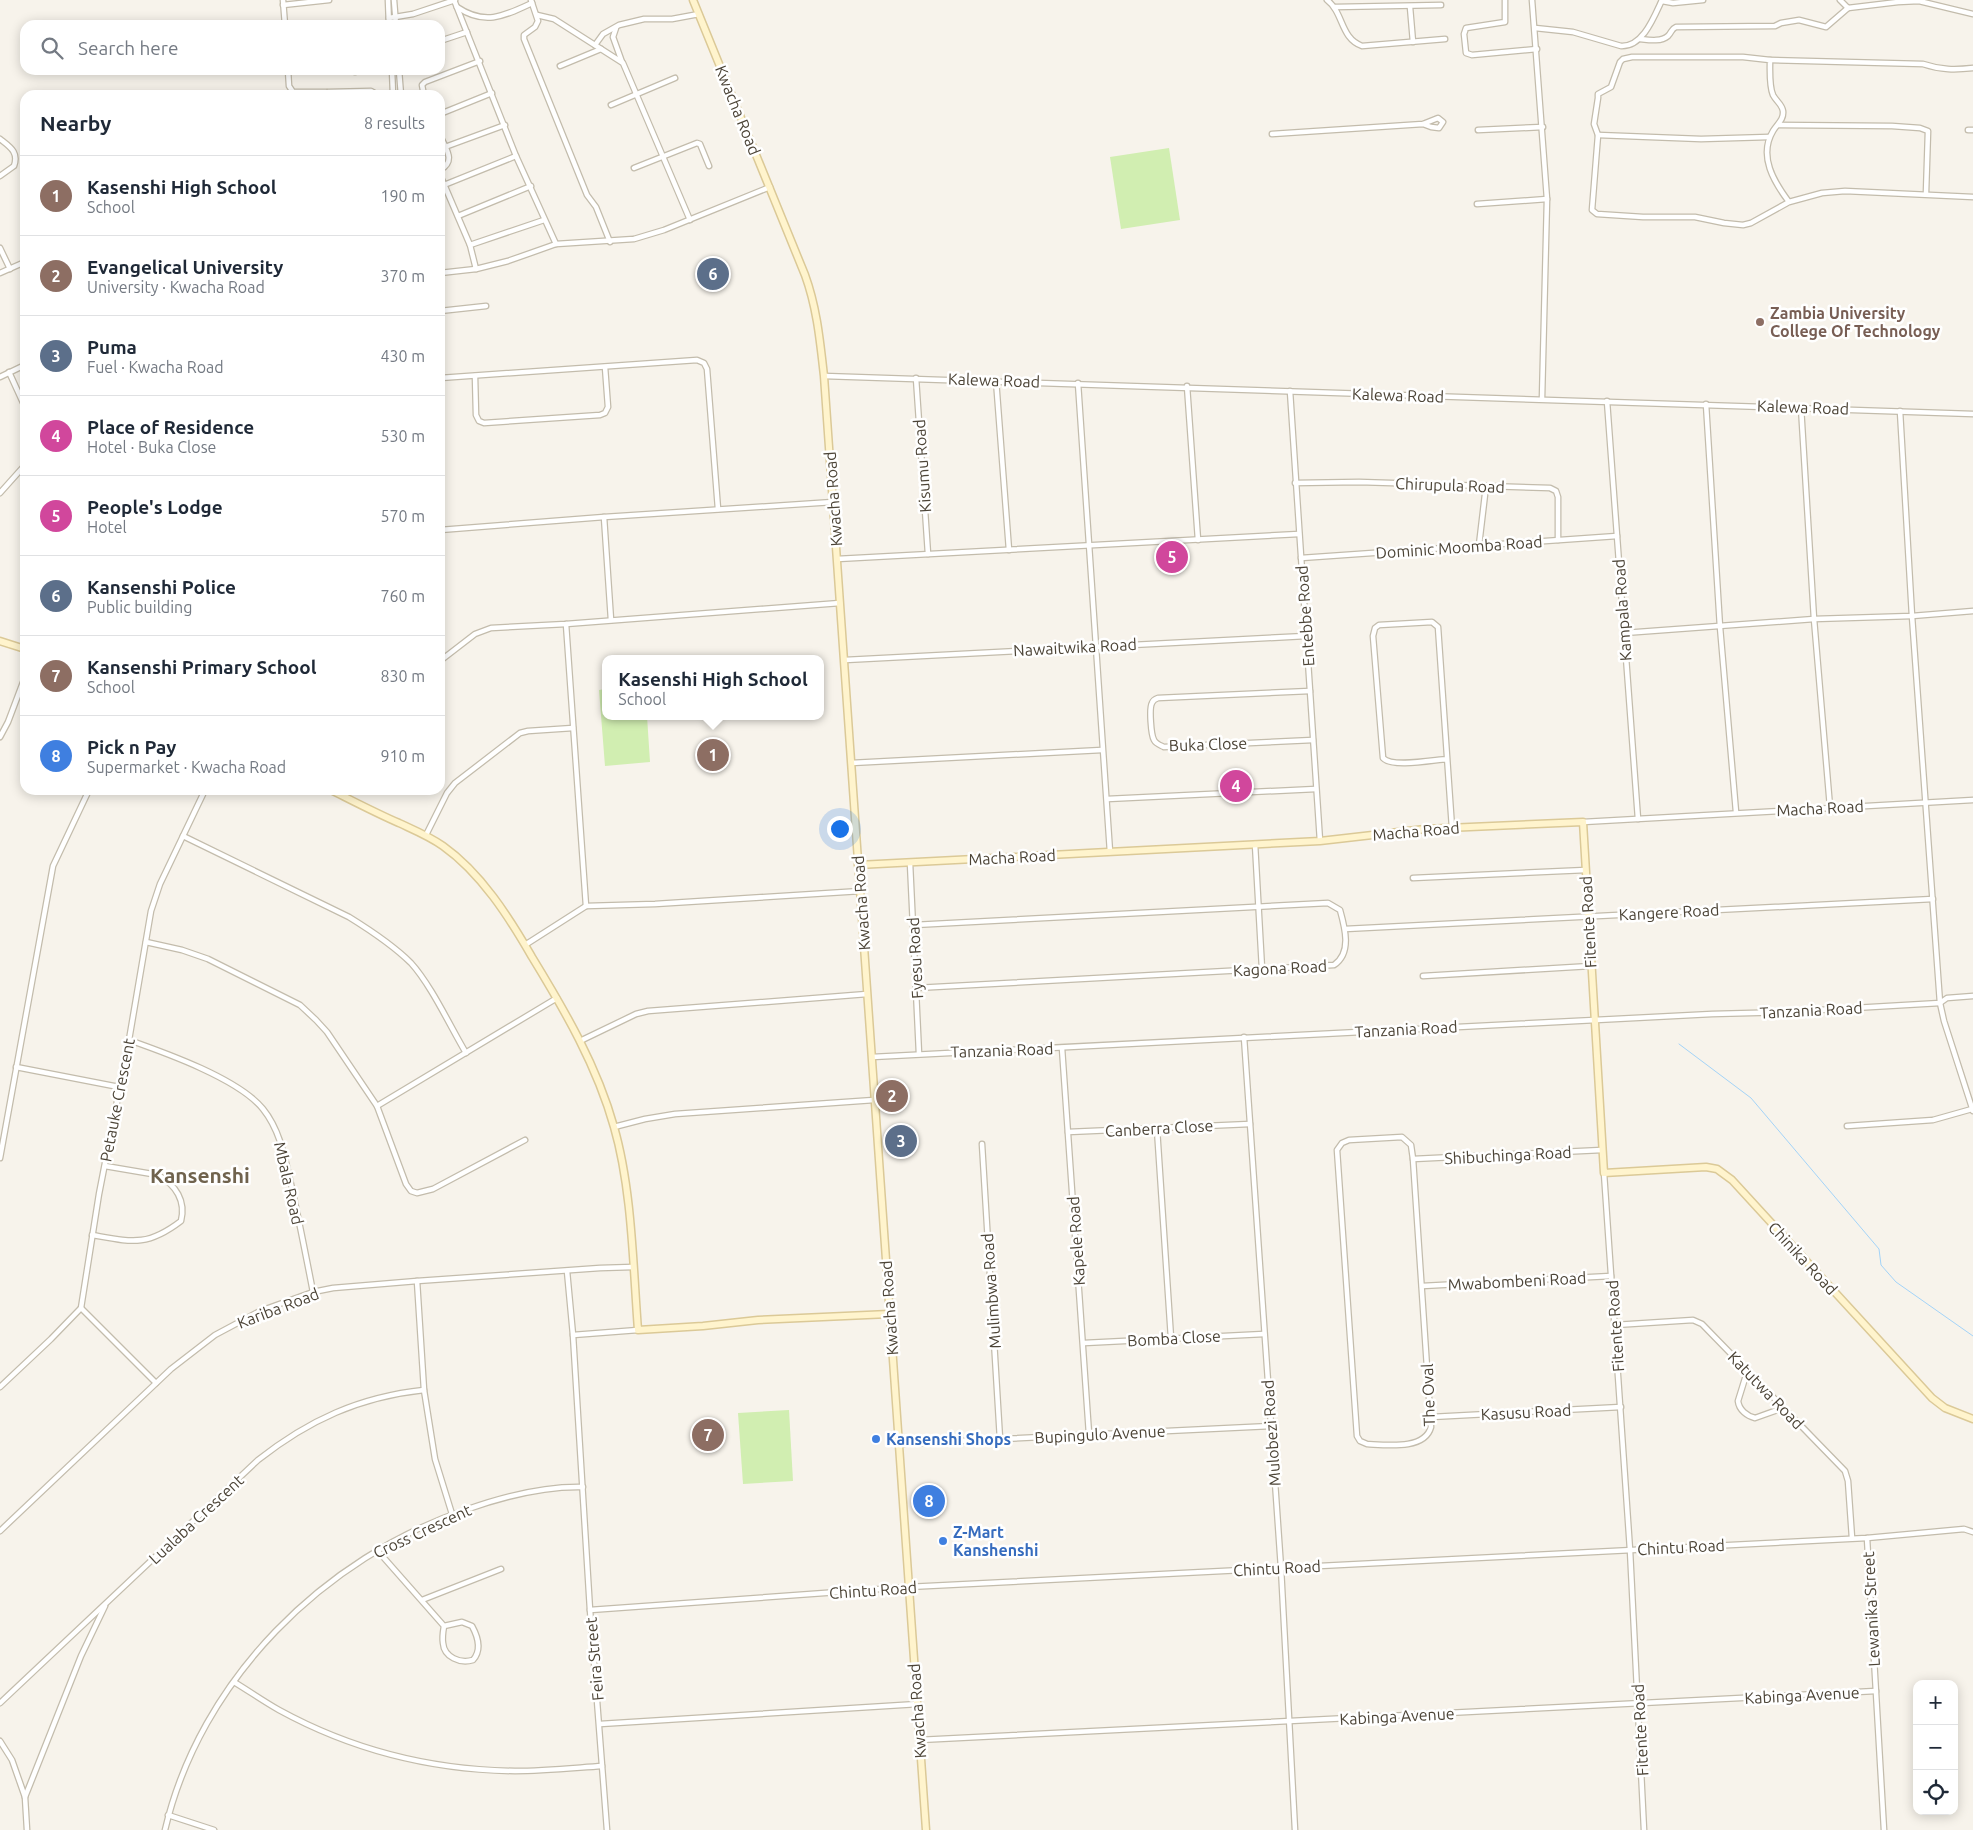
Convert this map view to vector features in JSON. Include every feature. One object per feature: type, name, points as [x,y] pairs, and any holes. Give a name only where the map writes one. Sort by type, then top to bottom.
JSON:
[{"type":"main road","name":"Kwacha Road","points":[[694,0],[814,301],[819,324],[845,660],[926,1830]]},
{"type":"main road","points":[[0,641],[20,647]]},
{"type":"main road","points":[[342,795],[426,835],[443,846],[473,873],[526,945],[557,998],[598,1080],[614,1127],[623,1168],[638,1330],[758,1320],[889,1314]]},
{"type":"main road","name":"Macha Road","points":[[858,865],[1320,841],[1452,828],[1583,822]]},
{"type":"main road","name":"Fitente Road","points":[[1583,822],[1604,1173]]},
{"type":"main road","name":"Chinika Road","points":[[1604,1173],[1706,1167],[1722,1172],[1732,1180],[1932,1398],[1945,1408],[1973,1419]]},
{"type":"street","points":[[285,20],[283,2],[329,0]]},
{"type":"street","points":[[388,0],[389,18],[413,14],[454,0],[466,32],[480,61],[516,156],[556,244]]},
{"type":"street","points":[[394,0],[396,17]]},
{"type":"street","points":[[1327,0],[1335,7],[1344,31],[1357,44],[1369,46],[1445,39]]},
{"type":"street","points":[[1505,0],[1505,22],[1470,26],[1464,30],[1466,53],[1537,49]]},
{"type":"street","points":[[1532,0],[1547,199],[1542,399]]},
{"type":"street","points":[[1535,28],[1573,32],[1621,46],[1634,44],[1640,39],[1662,1],[1673,3],[1703,0]]},
{"type":"street","points":[[1840,0],[1848,8]]},
{"type":"street","points":[[457,7],[472,17],[478,18],[502,16],[532,2],[537,15],[537,24],[524,35],[524,39],[587,195],[596,207],[610,242]]},
{"type":"street","points":[[1640,39],[1662,39],[1676,27],[1774,26],[1799,20],[1826,27],[1848,8],[1898,2],[1919,2],[1973,14]]},
{"type":"street","points":[[1335,7],[1441,5]]},
{"type":"street","points":[[1410,7],[1413,42]]},
{"type":"street","points":[[595,45],[603,34],[619,25],[644,19],[672,19],[699,14]]},
{"type":"street","points":[[537,15],[554,19],[623,63]]},
{"type":"street","points":[[616,28],[613,37],[623,63],[690,220]]},
{"type":"street","points":[[445,39],[466,32]]},
{"type":"street","points":[[560,66],[601,49]]},
{"type":"street","points":[[1973,68],[1953,70],[1935,68],[1923,64],[1743,58],[1623,59],[1617,67],[1611,87],[1598,94],[1594,124],[1598,135],[1592,210],[1597,214],[1643,217],[1695,217],[1743,225],[1752,223],[1789,202],[1822,193],[1844,191],[1926,193],[1973,197]]},
{"type":"street","points":[[1770,60],[1773,95],[1780,103],[1783,112],[1782,119],[1769,137],[1767,158],[1769,170],[1789,202]]},
{"type":"street","points":[[445,74],[480,61]]},
{"type":"street","points":[[288,75],[290,90]]},
{"type":"street","points":[[392,75],[393,90]]},
{"type":"street","points":[[399,75],[401,90]]},
{"type":"street","points":[[422,90],[425,82],[443,75]]},
{"type":"street","points":[[611,105],[676,78]]},
{"type":"street","points":[[445,112],[492,93]]},
{"type":"street","points":[[445,167],[449,162],[449,156],[445,147],[505,124]]},
{"type":"street","points":[[1272,134],[1423,124]]},
{"type":"street","points":[[1777,125],[1892,126],[1920,128],[1928,131],[1926,193]]},
{"type":"street","points":[[1478,130],[1543,126]]},
{"type":"street","points":[[1598,135],[1701,139],[1769,137]]},
{"type":"street","points":[[0,139],[14,151],[16,161],[9,171],[0,176]]},
{"type":"street","points":[[634,168],[697,143],[700,144],[709,166]]},
{"type":"street","points":[[445,185],[516,156]]},
{"type":"street","points":[[458,216],[531,186]]},
{"type":"street","points":[[445,187],[470,245],[476,268]]},
{"type":"street","points":[[445,271],[508,262],[556,244],[610,242],[645,236],[690,220],[770,187]]},
{"type":"street","points":[[1477,204],[1547,199]]},
{"type":"street","points":[[470,245],[544,220]]},
{"type":"street","points":[[0,248],[10,269]]},
{"type":"street","points":[[0,274],[20,264]]},
{"type":"street","points":[[445,310],[486,306]]},
{"type":"street","points":[[445,378],[697,360],[704,363],[707,369],[718,509]]},
{"type":"street","points":[[0,377],[20,367]]},
{"type":"street","points":[[475,376],[476,415],[479,421],[484,423],[600,415],[606,413],[608,407],[605,367]]},
{"type":"street","points":[[9,372],[20,396]]},
{"type":"street","name":"Kalewa Road","points":[[824,376],[1186,386],[1973,414]]},
{"type":"street","name":"Kisumu Road","points":[[916,378],[928,554]]},
{"type":"street","points":[[996,380],[1009,550]]},
{"type":"street","points":[[1078,383],[1110,852]]},
{"type":"street","points":[[1186,386],[1198,540]]},
{"type":"street","name":"Entebbe Road","points":[[1290,391],[1320,841]]},
{"type":"street","name":"Kampala Road","points":[[1607,401],[1638,819]]},
{"type":"street","points":[[1706,404],[1720,627],[1736,812]]},
{"type":"street","points":[[1801,407],[1814,619],[1830,807]]},
{"type":"street","points":[[1847,1126],[1933,1120],[1973,1110],[1940,1003],[1912,616],[1900,411]]},
{"type":"street","points":[[0,493],[20,471]]},
{"type":"street","name":"Chirupula Road","points":[[1295,483],[1359,482],[1550,488],[1556,491],[1558,497],[1558,540]]},
{"type":"street","points":[[1479,545],[1486,486]]},
{"type":"street","points":[[445,530],[833,502]]},
{"type":"street","points":[[604,517],[611,620]]},
{"type":"street","points":[[837,559],[1299,534]]},
{"type":"street","name":"Dominic Moomba Road","points":[[1300,558],[1617,536]]},
{"type":"street","points":[[445,657],[475,634],[492,628],[840,603]]},
{"type":"street","points":[[1624,633],[1814,619],[1912,616],[1973,611]]},
{"type":"street","points":[[1447,759],[1395,763],[1385,761],[1383,758],[1372,636],[1375,628],[1384,624],[1432,622],[1438,627],[1452,828]]},
{"type":"street","points":[[566,624],[586,906]]},
{"type":"street","name":"Nawaitwika Road","points":[[845,660],[1306,636]]},
{"type":"street","points":[[0,737],[20,689]]},
{"type":"street","name":"Buka Close","points":[[1310,691],[1158,698],[1153,701],[1151,706],[1152,733],[1158,745],[1164,746],[1313,740]]},
{"type":"street","points":[[426,835],[447,793],[455,783],[512,738],[528,730],[573,728]]},
{"type":"street","points":[[852,763],[1102,750]]},
{"type":"street","points":[[1106,799],[1316,789]]},
{"type":"street","points":[[0,1158],[53,866],[87,795]]},
{"type":"street","name":"Petauke Crescent","points":[[81,1308],[92,1235],[154,899],[203,795]]},
{"type":"street","name":"Macha Road","points":[[1583,822],[1973,800]]},
{"type":"street","points":[[183,836],[371,930],[418,972],[466,1052]]},
{"type":"street","points":[[1255,844],[1262,969]]},
{"type":"street","name":"Fyesu Road","points":[[910,863],[919,1054]]},
{"type":"street","points":[[1413,878],[1586,870]]},
{"type":"street","points":[[526,945],[586,906],[861,891]]},
{"type":"street","name":"Kangere Road","points":[[1345,930],[1933,898]]},
{"type":"street","name":"Kagona Road","points":[[914,925],[1328,903],[1340,910],[1345,930],[1344,954],[1340,961],[1334,965],[916,988]]},
{"type":"street","points":[[146,942],[182,950],[208,960],[300,1005],[327,1032],[377,1106],[406,1184],[411,1191],[417,1193],[433,1189],[525,1140]]},
{"type":"street","points":[[1423,976],[1591,966]]},
{"type":"street","points":[[580,1041],[648,1010],[867,994]]},
{"type":"street","name":"Tanzania Road","points":[[872,1057],[1244,1037],[1785,1012],[1940,1003],[1947,998],[1973,996]]},
{"type":"street","points":[[377,1106],[557,998]]},
{"type":"street","name":"Mulobezi Road","points":[[1244,1037],[1281,1568],[1295,1830]]},
{"type":"street","name":"Mbala Road","points":[[129,1040],[167,1054],[243,1091],[263,1110],[279,1136],[313,1292]]},
{"type":"street","name":"Kapele Road","points":[[1062,1048],[1089,1434]]},
{"type":"street","points":[[16,1068],[119,1087]]},
{"type":"street","points":[[614,1127],[675,1114],[874,1100]]},
{"type":"street","name":"Canberra Close","points":[[1068,1132],[1250,1124]]},
{"type":"street","points":[[1157,1129],[1171,1338]]},
{"type":"street","name":"The Oval","points":[[1402,1137],[1411,1145],[1422,1286],[1431,1417],[1429,1434],[1416,1443],[1367,1444],[1360,1441],[1357,1436],[1337,1150],[1342,1143],[1349,1140],[1402,1137]]},
{"type":"street","name":"Mulimbwa Road","points":[[982,1144],[1000,1439]]},
{"type":"street","name":"Shibuchinga Road","points":[[1413,1159],[1602,1150]]},
{"type":"street","points":[[92,1235],[141,1242],[150,1240],[181,1221],[184,1211],[182,1201],[172,1184],[166,1179],[158,1175],[105,1166]]},
{"type":"street","name":"Fitente Road","points":[[1604,1173],[1630,1550],[1644,1830]]},
{"type":"street","name":"Kariba Road","points":[[0,1531],[156,1383],[194,1350],[228,1328],[260,1311],[313,1292],[333,1288],[417,1280],[633,1268]]},
{"type":"street","name":"Feira Street","points":[[567,1271],[607,1830]]},
{"type":"street","name":"Mwabombeni Road","points":[[1422,1286],[1611,1276]]},
{"type":"street","points":[[417,1280],[424,1390],[435,1459],[452,1514]]},
{"type":"street","points":[[0,1387],[52,1339],[81,1308],[156,1383]]},
{"type":"street","name":"Katutwa Road","points":[[1615,1324],[1686,1320],[1698,1322],[1845,1471],[1848,1480],[1852,1538]]},
{"type":"street","points":[[573,1336],[638,1330]]},
{"type":"street","name":"Bomba Close","points":[[1084,1343],[1264,1334]]},
{"type":"street","points":[[1747,1372],[1738,1401],[1739,1406],[1744,1412],[1755,1418],[1783,1408]]},
{"type":"street","name":"Lualaba Crescent","points":[[0,1703],[258,1460],[293,1434],[334,1412],[357,1404],[403,1392],[424,1390]]},
{"type":"street","name":"Kasusu Road","points":[[1431,1417],[1621,1407]]},
{"type":"street","name":"Bupingulo Avenue","points":[[899,1444],[1271,1426]]},
{"type":"street","name":"Cross Crescent","points":[[165,1830],[168,1815],[200,1737],[234,1682],[260,1648],[302,1604],[334,1578],[377,1550],[398,1538],[452,1514],[486,1502],[525,1493],[562,1487],[583,1487]]},
{"type":"street","name":"Chintu Road","points":[[590,1610],[908,1587],[1867,1538],[1964,1529],[1973,1532]]},
{"type":"street","name":"Lewanika Street","points":[[1867,1538],[1884,1830]]},
{"type":"street","points":[[377,1550],[444,1626],[442,1644],[445,1652],[452,1658],[460,1661],[473,1660],[477,1655],[478,1641],[472,1626],[462,1622],[444,1626]]},
{"type":"street","points":[[422,1600],[501,1569]]},
{"type":"street","points":[[25,1797],[91,1633],[106,1602]]},
{"type":"street","points":[[82,1626],[91,1633]]},
{"type":"street","points":[[234,1682],[279,1710],[322,1731],[367,1748],[421,1763],[516,1771],[602,1766]]},
{"type":"street","name":"Kabinga Avenue","points":[[919,1740],[1876,1691]]},
{"type":"street","points":[[600,1724],[918,1704]]},
{"type":"street","points":[[0,1741],[12,1760],[25,1797],[27,1830]]},
{"type":"street","points":[[168,1815],[214,1830]]},
{"type":"green space","points":[[1169,148],[1180,220],[1121,229],[1110,157]]},
{"type":"green space","points":[[599,690],[602,690],[602,720],[647,720],[650,762],[605,766]]},
{"type":"green space","points":[[789,1410],[793,1481],[743,1484],[738,1413]]},
{"type":"waterway","points":[[1679,1044],[1751,1098],[1879,1249],[1881,1265],[1896,1282],[1973,1336]]},
{"type":"place","name":"Kansenshi Police","points":[[713,274]]},
{"type":"place","name":"Zambia University College Of Technology","points":[[1760,322]]},
{"type":"place","name":"People's Lodge","points":[[1172,557]]},
{"type":"place","name":"Kasenshi High School","points":[[713,755]]},
{"type":"place","name":"Place of Residence","points":[[1236,786]]},
{"type":"place","name":"Evangelical University","points":[[892,1096]]},
{"type":"place","name":"Puma","points":[[901,1141]]},
{"type":"place","name":"Kansenshi Primary School","points":[[708,1435]]},
{"type":"place","name":"Kansenshi Shops","points":[[876,1439]]},
{"type":"place","name":"Pick n Pay","points":[[929,1501]]},
{"type":"place","name":"Z-Mart Kanshenshi","points":[[943,1541]]},
{"type":"district","name":"Kansenshi","points":[[200,1176]]}]
